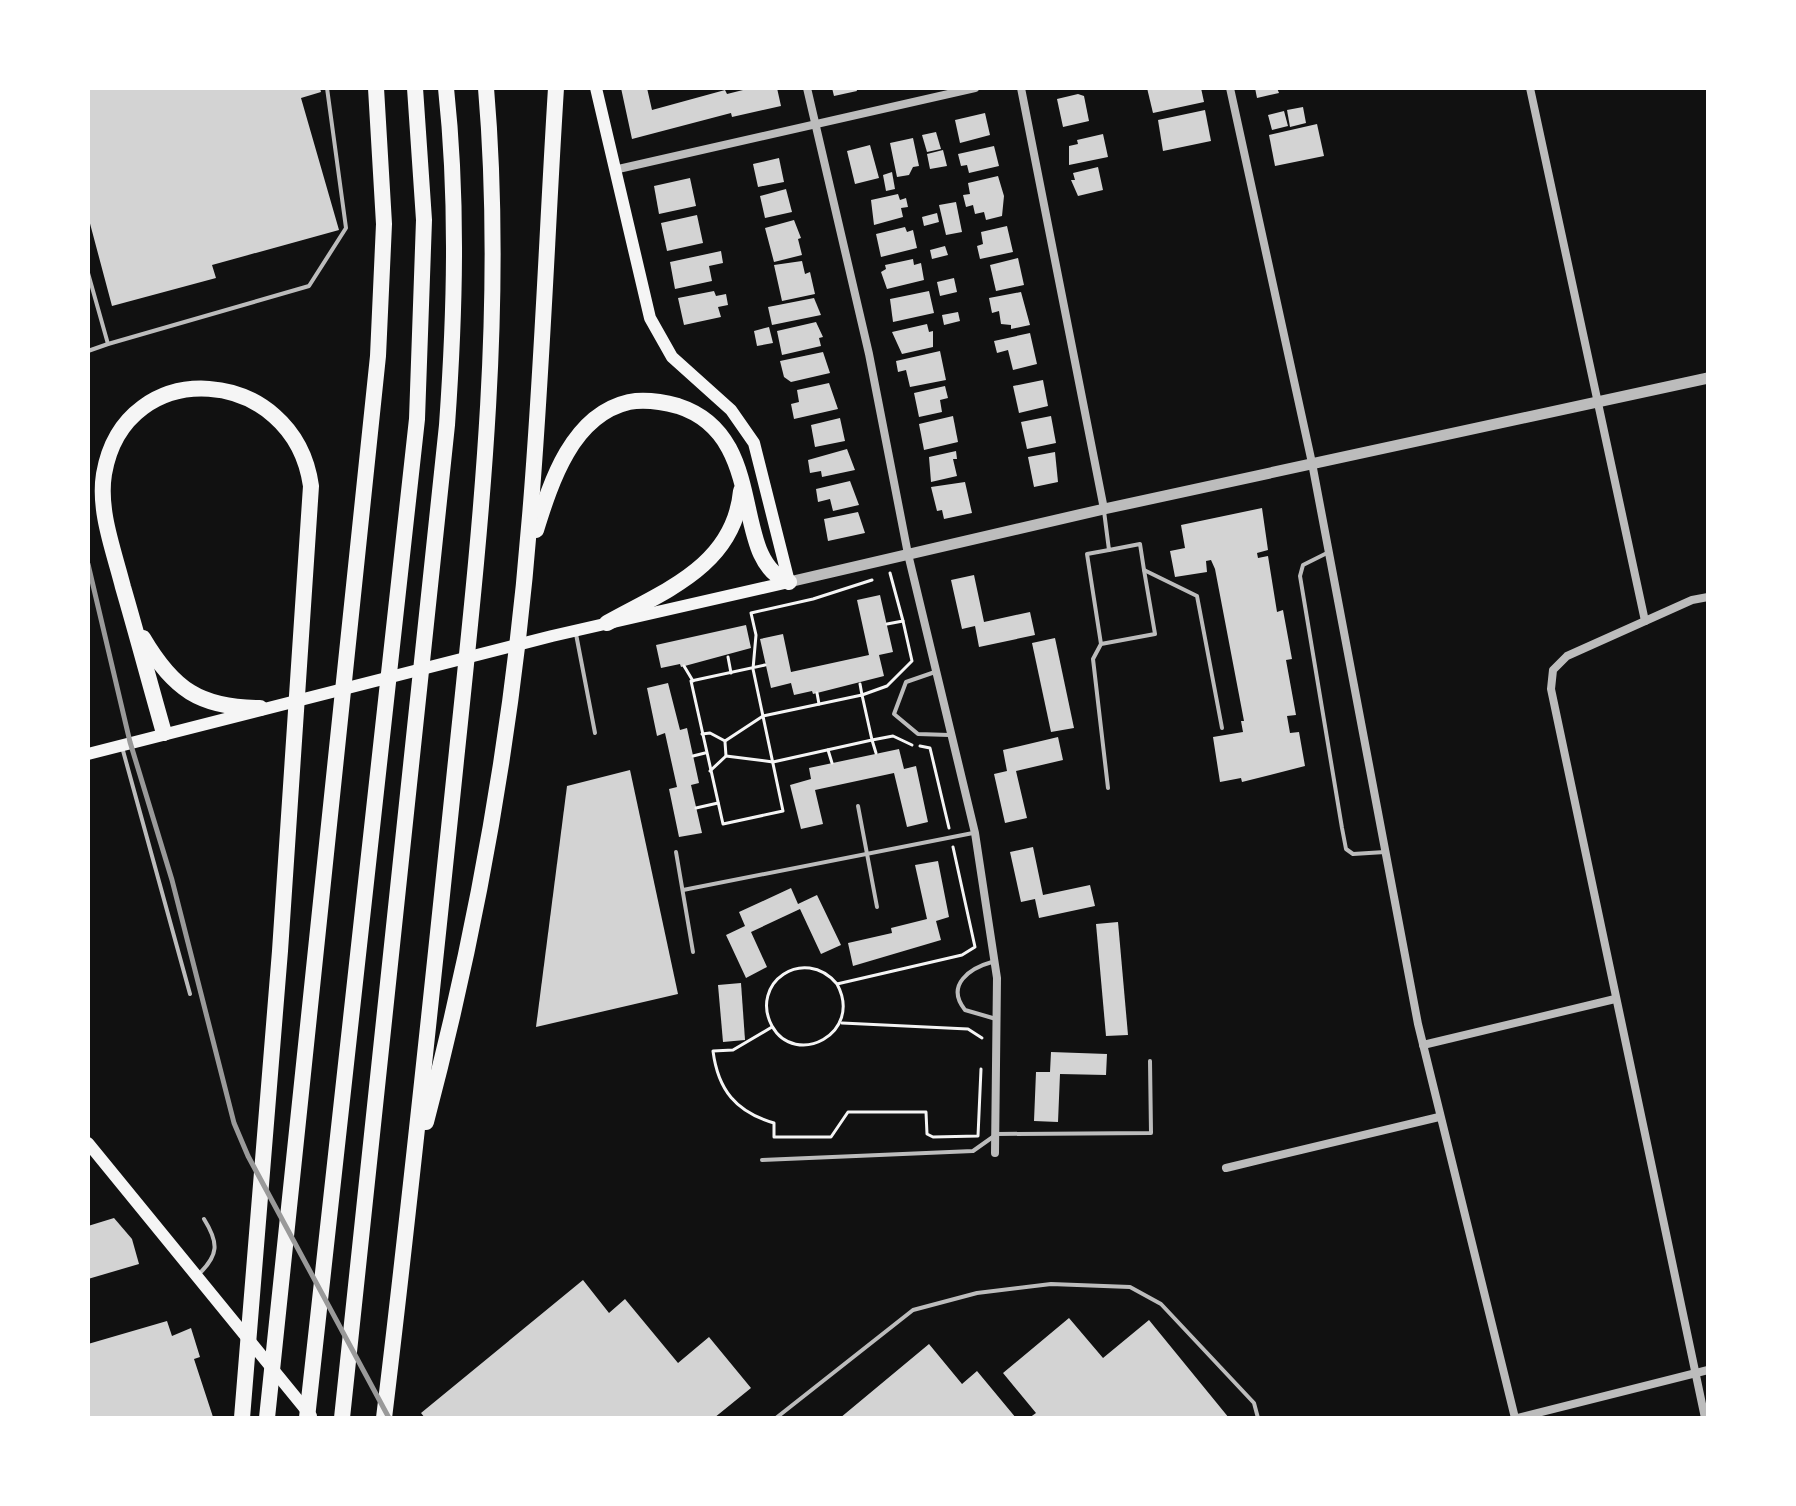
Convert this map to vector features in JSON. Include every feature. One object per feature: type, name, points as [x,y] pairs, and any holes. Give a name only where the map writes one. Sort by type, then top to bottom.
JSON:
[{"type":"highway","points":[[267,1418],[378,356],[384,224],[376,88]]},
{"type":"highway","points":[[310,1418],[417,419],[424,220],[415,88]]},
{"type":"highway","points":[[342,1418],[447,425],[455,277],[446,88]]},
{"type":"highway","points":[[384,1418],[489,420],[494,221],[486,88]]},
{"type":"highway","points":[[412,1174],[449,1035],[506,730],[525,566],[556,88]]},
{"type":"highway","points":[[164,733],[109,534],[103,493],[107,460],[123,429],[147,406],[190,388],[229,390],[263,405],[282,420],[303,451],[312,497],[242,1418]]},
{"type":"highway","points":[[525,566],[546,500],[566,455],[590,425],[619,405],[657,402],[692,412],[722,436],[738,466],[762,560],[772,574],[789,582]]},
{"type":"highway","points":[[607,623],[689,578],[710,560],[738,515],[741,492],[738,466]]},
{"type":"highway","points":[[129,606],[152,652],[178,685],[209,702],[260,708]]},
{"type":"main road","points":[[88,754],[552,636],[789,582],[754,443],[731,410],[672,357],[650,318],[596,88]]},
{"type":"main road","points":[[88,1143],[310,1418]]},
{"type":"street","points":[[807,88],[869,354],[908,554],[975,833],[995,961],[998,1020],[995,1153]]},
{"type":"street","points":[[614,170],[975,88]]},
{"type":"street","points":[[1021,88],[1104,509]]},
{"type":"street","points":[[1230,88],[1312,463],[1423,1045],[1517,1418],[1708,1370]]},
{"type":"street","points":[[1530,88],[1600,401],[1645,621]]},
{"type":"street","points":[[789,582],[1104,509],[1708,378]]},
{"type":"street","points":[[1705,1418],[1551,689],[1553,670],[1567,656],[1708,597]]},
{"type":"street","points":[[1423,1045],[1615,999]]},
{"type":"street","points":[[1226,1168],[1439,1117]]},
{"type":"lane","points":[[88,351],[309,286],[346,228],[327,88]]},
{"type":"lane","points":[[88,273],[108,344]]},
{"type":"lane","points":[[1104,509],[1109,550]]},
{"type":"lane","points":[[1101,644],[1155,634],[1140,544],[1087,554],[1101,644],[1092,666],[1108,788]]},
{"type":"lane","points":[[1329,553],[1303,565],[1300,576],[1346,849],[1353,854],[1386,852]]},
{"type":"lane","points":[[1144,570],[1197,596],[1222,728]]},
{"type":"lane","points":[[575,631],[595,733]]},
{"type":"lane","points":[[937,671],[906,682],[894,714],[918,734],[952,735]]},
{"type":"lane","points":[[122,745],[190,994]]},
{"type":"lane","points":[[858,806],[877,907]]},
{"type":"lane","points":[[683,890],[975,833]]},
{"type":"lane","points":[[676,852],[693,952]]},
{"type":"lane","points":[[995,961],[967,972],[958,986],[958,994],[965,1010],[998,1020]]},
{"type":"lane","points":[[762,1160],[973,1151],[997,1134],[1151,1133],[1150,1061]]},
{"type":"lane","points":[[197,1277],[216,1253],[213,1234],[204,1219]]},
{"type":"lane","points":[[776,1418],[913,1310],[977,1293],[1051,1284],[1130,1287],[1161,1304],[1254,1403],[1258,1418]]},
{"type":"path","points":[[684,666],[693,681],[723,824],[783,811],[773,762],[763,716],[753,669],[756,635],[751,613],[813,599],[891,573],[912,661],[887,686],[862,695],[763,716],[725,741]]},
{"type":"path","points":[[887,624],[903,621]]},
{"type":"path","points":[[728,657],[731,673]]},
{"type":"path","points":[[693,681],[765,665]]},
{"type":"path","points":[[860,684],[876,753]]},
{"type":"path","points":[[817,693],[819,704]]},
{"type":"path","points":[[702,734],[710,733],[725,741]]},
{"type":"path","points":[[726,756],[773,762],[872,740],[900,737],[911,745],[930,748],[975,947],[962,955],[837,984]]},
{"type":"path","points":[[725,741],[726,756]]},
{"type":"path","points":[[828,750],[832,763]]},
{"type":"path","points":[[693,756],[707,753]]},
{"type":"path","points":[[710,771],[726,756]]},
{"type":"path","points":[[696,808],[718,803]]},
{"type":"path","points":[[810,966],[823,971],[837,984],[844,997],[842,1023],[824,1041],[807,1045],[784,1038],[772,1027],[767,1010],[768,993],[785,972],[810,966]]},
{"type":"path","points":[[842,1023],[968,1029],[982,1035],[983,1041]]},
{"type":"path","points":[[772,1027],[733,1050],[713,1051],[720,1083],[727,1095],[746,1114],[774,1123],[774,1137],[831,1137],[848,1112],[926,1112],[927,1134],[933,1137],[978,1136],[982,1056]]},
{"type":"building","points":[[88,88],[320,88],[321,92],[301,98],[339,230],[212,265],[216,278],[112,306],[88,216]]},
{"type":"building","points":[[621,88],[647,88],[652,110],[725,90],[727,94],[751,88],[777,88],[781,106],[732,117],[731,113],[632,139]]},
{"type":"building","points":[[832,88],[856,88],[857,91],[834,96]]},
{"type":"building","points":[[1147,88],[1201,88],[1204,102],[1153,113]]},
{"type":"building","points":[[1255,88],[1277,88],[1279,93],[1257,98]]},
{"type":"building","points":[[1078,94],[1084,96],[1089,121],[1063,127],[1057,99]]},
{"type":"building","points":[[1303,107],[1306,123],[1290,127],[1287,110]]},
{"type":"building","points":[[1205,110],[1211,141],[1163,151],[1158,120]]},
{"type":"building","points":[[1284,111],[1288,126],[1272,130],[1268,115]]},
{"type":"building","points":[[985,113],[990,135],[960,143],[955,120]]},
{"type":"building","points":[[1317,124],[1324,156],[1275,166],[1269,135]]},
{"type":"building","points":[[936,132],[941,149],[927,152],[922,135]]},
{"type":"building","points":[[1103,134],[1108,157],[1069,165],[1069,146],[1078,144],[1077,140]]},
{"type":"building","points":[[913,138],[919,166],[913,167],[909,175],[897,177],[890,143]]},
{"type":"building","points":[[870,145],[879,178],[855,184],[847,151]]},
{"type":"building","points":[[994,146],[999,166],[969,173],[967,165],[961,166],[958,154]]},
{"type":"building","points":[[943,150],[947,166],[930,169],[927,154]]},
{"type":"building","points":[[779,158],[784,182],[758,187],[753,164]]},
{"type":"building","points":[[1098,167],[1103,190],[1078,196],[1071,180],[1075,180],[1073,173]]},
{"type":"building","points":[[892,172],[895,189],[886,191],[883,175]]},
{"type":"building","points":[[998,176],[1004,196],[1002,216],[986,220],[984,212],[975,214],[973,205],[966,207],[963,195],[970,194],[968,183]]},
{"type":"building","points":[[690,178],[696,206],[659,214],[654,186]]},
{"type":"building","points":[[786,189],[792,212],[765,218],[760,196]]},
{"type":"building","points":[[898,194],[900,200],[906,198],[908,207],[901,208],[903,217],[874,225],[871,200]]},
{"type":"building","points":[[956,202],[962,232],[946,235],[939,205]]},
{"type":"building","points":[[937,213],[939,222],[924,226],[922,217]]},
{"type":"building","points":[[697,215],[703,243],[667,251],[661,223]]},
{"type":"building","points":[[794,220],[801,238],[798,239],[802,255],[774,262],[765,228]]},
{"type":"building","points":[[1007,226],[1013,252],[980,259],[977,246],[983,244],[981,232]]},
{"type":"building","points":[[905,227],[907,232],[913,230],[917,248],[881,257],[876,234]]},
{"type":"building","points":[[945,246],[948,255],[932,259],[930,250]]},
{"type":"building","points":[[721,251],[723,263],[709,266],[712,281],[675,289],[670,262]]},
{"type":"building","points":[[1018,258],[1024,285],[996,291],[990,265]]},
{"type":"building","points":[[913,259],[914,265],[921,263],[924,280],[887,289],[881,272],[886,269],[885,265]]},
{"type":"building","points":[[802,261],[805,274],[810,272],[815,294],[782,301],[774,265]]},
{"type":"building","points":[[954,278],[957,292],[940,296],[937,282]]},
{"type":"building","points":[[714,291],[716,296],[726,294],[728,305],[718,307],[721,317],[684,325],[678,298]]},
{"type":"building","points":[[929,291],[934,313],[893,322],[890,299]]},
{"type":"building","points":[[1021,292],[1030,325],[1011,329],[1011,325],[1001,324],[999,311],[992,313],[989,298]]},
{"type":"building","points":[[814,298],[821,315],[772,325],[768,307]]},
{"type":"building","points":[[958,312],[960,321],[944,325],[942,315]]},
{"type":"building","points":[[816,322],[823,337],[819,338],[821,346],[782,355],[777,331]]},
{"type":"building","points":[[927,324],[929,332],[933,331],[933,347],[902,354],[892,332]]},
{"type":"building","points":[[769,327],[773,343],[757,346],[754,331]]},
{"type":"building","points":[[1030,333],[1037,364],[1013,370],[1008,350],[997,353],[994,341]]},
{"type":"building","points":[[940,351],[946,380],[910,387],[906,370],[898,372],[896,361]]},
{"type":"building","points":[[823,352],[830,373],[791,382],[784,377],[780,361]]},
{"type":"building","points":[[1043,380],[1048,406],[1019,413],[1013,386]]},
{"type":"building","points":[[829,383],[838,409],[794,419],[791,404],[799,402],[797,390]]},
{"type":"building","points":[[945,386],[948,398],[940,400],[942,412],[919,417],[914,393]]},
{"type":"building","points":[[953,416],[958,442],[924,450],[919,424]]},
{"type":"building","points":[[1051,416],[1056,443],[1027,449],[1021,422]]},
{"type":"building","points":[[840,418],[845,441],[815,447],[811,425]]},
{"type":"building","points":[[847,449],[855,470],[822,477],[821,471],[810,473],[808,460]]},
{"type":"building","points":[[956,451],[957,459],[953,459],[957,476],[931,482],[929,457]]},
{"type":"building","points":[[1055,452],[1058,482],[1034,487],[1028,457]]},
{"type":"building","points":[[850,481],[859,505],[833,511],[830,499],[818,502],[816,489]]},
{"type":"building","points":[[965,482],[972,513],[944,519],[942,510],[937,511],[931,487]]},
{"type":"building","points":[[1262,508],[1268,550],[1257,553],[1258,558],[1268,556],[1277,612],[1283,610],[1292,659],[1286,660],[1296,715],[1287,716],[1290,733],[1299,732],[1305,766],[1242,782],[1241,778],[1220,782],[1213,737],[1243,732],[1241,721],[1244,721],[1215,569],[1211,560],[1206,561],[1207,572],[1175,577],[1170,551],[1185,548],[1181,525]]},
{"type":"building","points":[[858,512],[865,533],[828,541],[824,519]]},
{"type":"building","points":[[974,575],[984,622],[1030,612],[1035,635],[979,647],[975,626],[962,629],[951,580]]},
{"type":"building","points":[[880,595],[893,652],[879,655],[884,676],[813,694],[812,691],[794,695],[791,683],[771,688],[760,639],[783,634],[791,672],[869,655],[857,600]]},
{"type":"building","points":[[746,625],[751,648],[681,667],[680,664],[661,668],[656,645]]},
{"type":"building","points":[[1055,638],[1074,728],[1051,732],[1032,643]]},
{"type":"building","points":[[668,683],[680,730],[687,728],[699,783],[691,785],[702,833],[679,837],[669,789],[677,787],[665,733],[657,736],[647,688]]},
{"type":"building","points":[[1058,737],[1063,760],[1016,771],[1027,818],[1005,823],[994,774],[1007,771],[1003,750]]},
{"type":"building","points":[[899,749],[904,769],[916,766],[928,822],[907,827],[894,773],[815,790],[823,824],[801,829],[790,785],[811,779],[809,768]]},
{"type":"building","points":[[630,770],[678,994],[536,1027],[567,786]]},
{"type":"building","points":[[1033,847],[1043,895],[1090,885],[1095,906],[1039,918],[1035,899],[1021,902],[1010,852]]},
{"type":"building","points":[[938,861],[949,917],[936,921],[941,940],[853,966],[848,943],[892,933],[891,928],[927,919],[915,865]]},
{"type":"building","points":[[791,888],[798,904],[817,895],[841,945],[821,954],[800,909],[751,932],[767,967],[746,978],[726,935],[745,926],[739,912]]},
{"type":"building","points":[[1118,922],[1128,1035],[1106,1036],[1096,924]]},
{"type":"building","points":[[741,983],[745,1040],[723,1042],[718,985]]},
{"type":"building","points":[[1051,1052],[1107,1054],[1106,1075],[1060,1074],[1058,1122],[1034,1121],[1036,1072],[1050,1072]]},
{"type":"building","points":[[114,1218],[132,1239],[139,1264],[88,1279],[88,1226]]},
{"type":"building","points":[[583,1280],[609,1313],[625,1299],[678,1363],[709,1337],[751,1388],[714,1418],[425,1418],[421,1413]]},
{"type":"building","points":[[1069,1318],[1103,1358],[1149,1320],[1229,1418],[1029,1418],[1036,1413],[1003,1373]]},
{"type":"building","points":[[167,1321],[172,1336],[191,1328],[200,1357],[194,1359],[213,1417],[88,1418],[88,1344]]},
{"type":"building","points":[[929,1344],[962,1384],[977,1371],[1016,1418],[840,1418]]},
{"type":"railway","points":[[88,564],[130,742],[172,880],[234,1123],[248,1156],[389,1418]]}]
